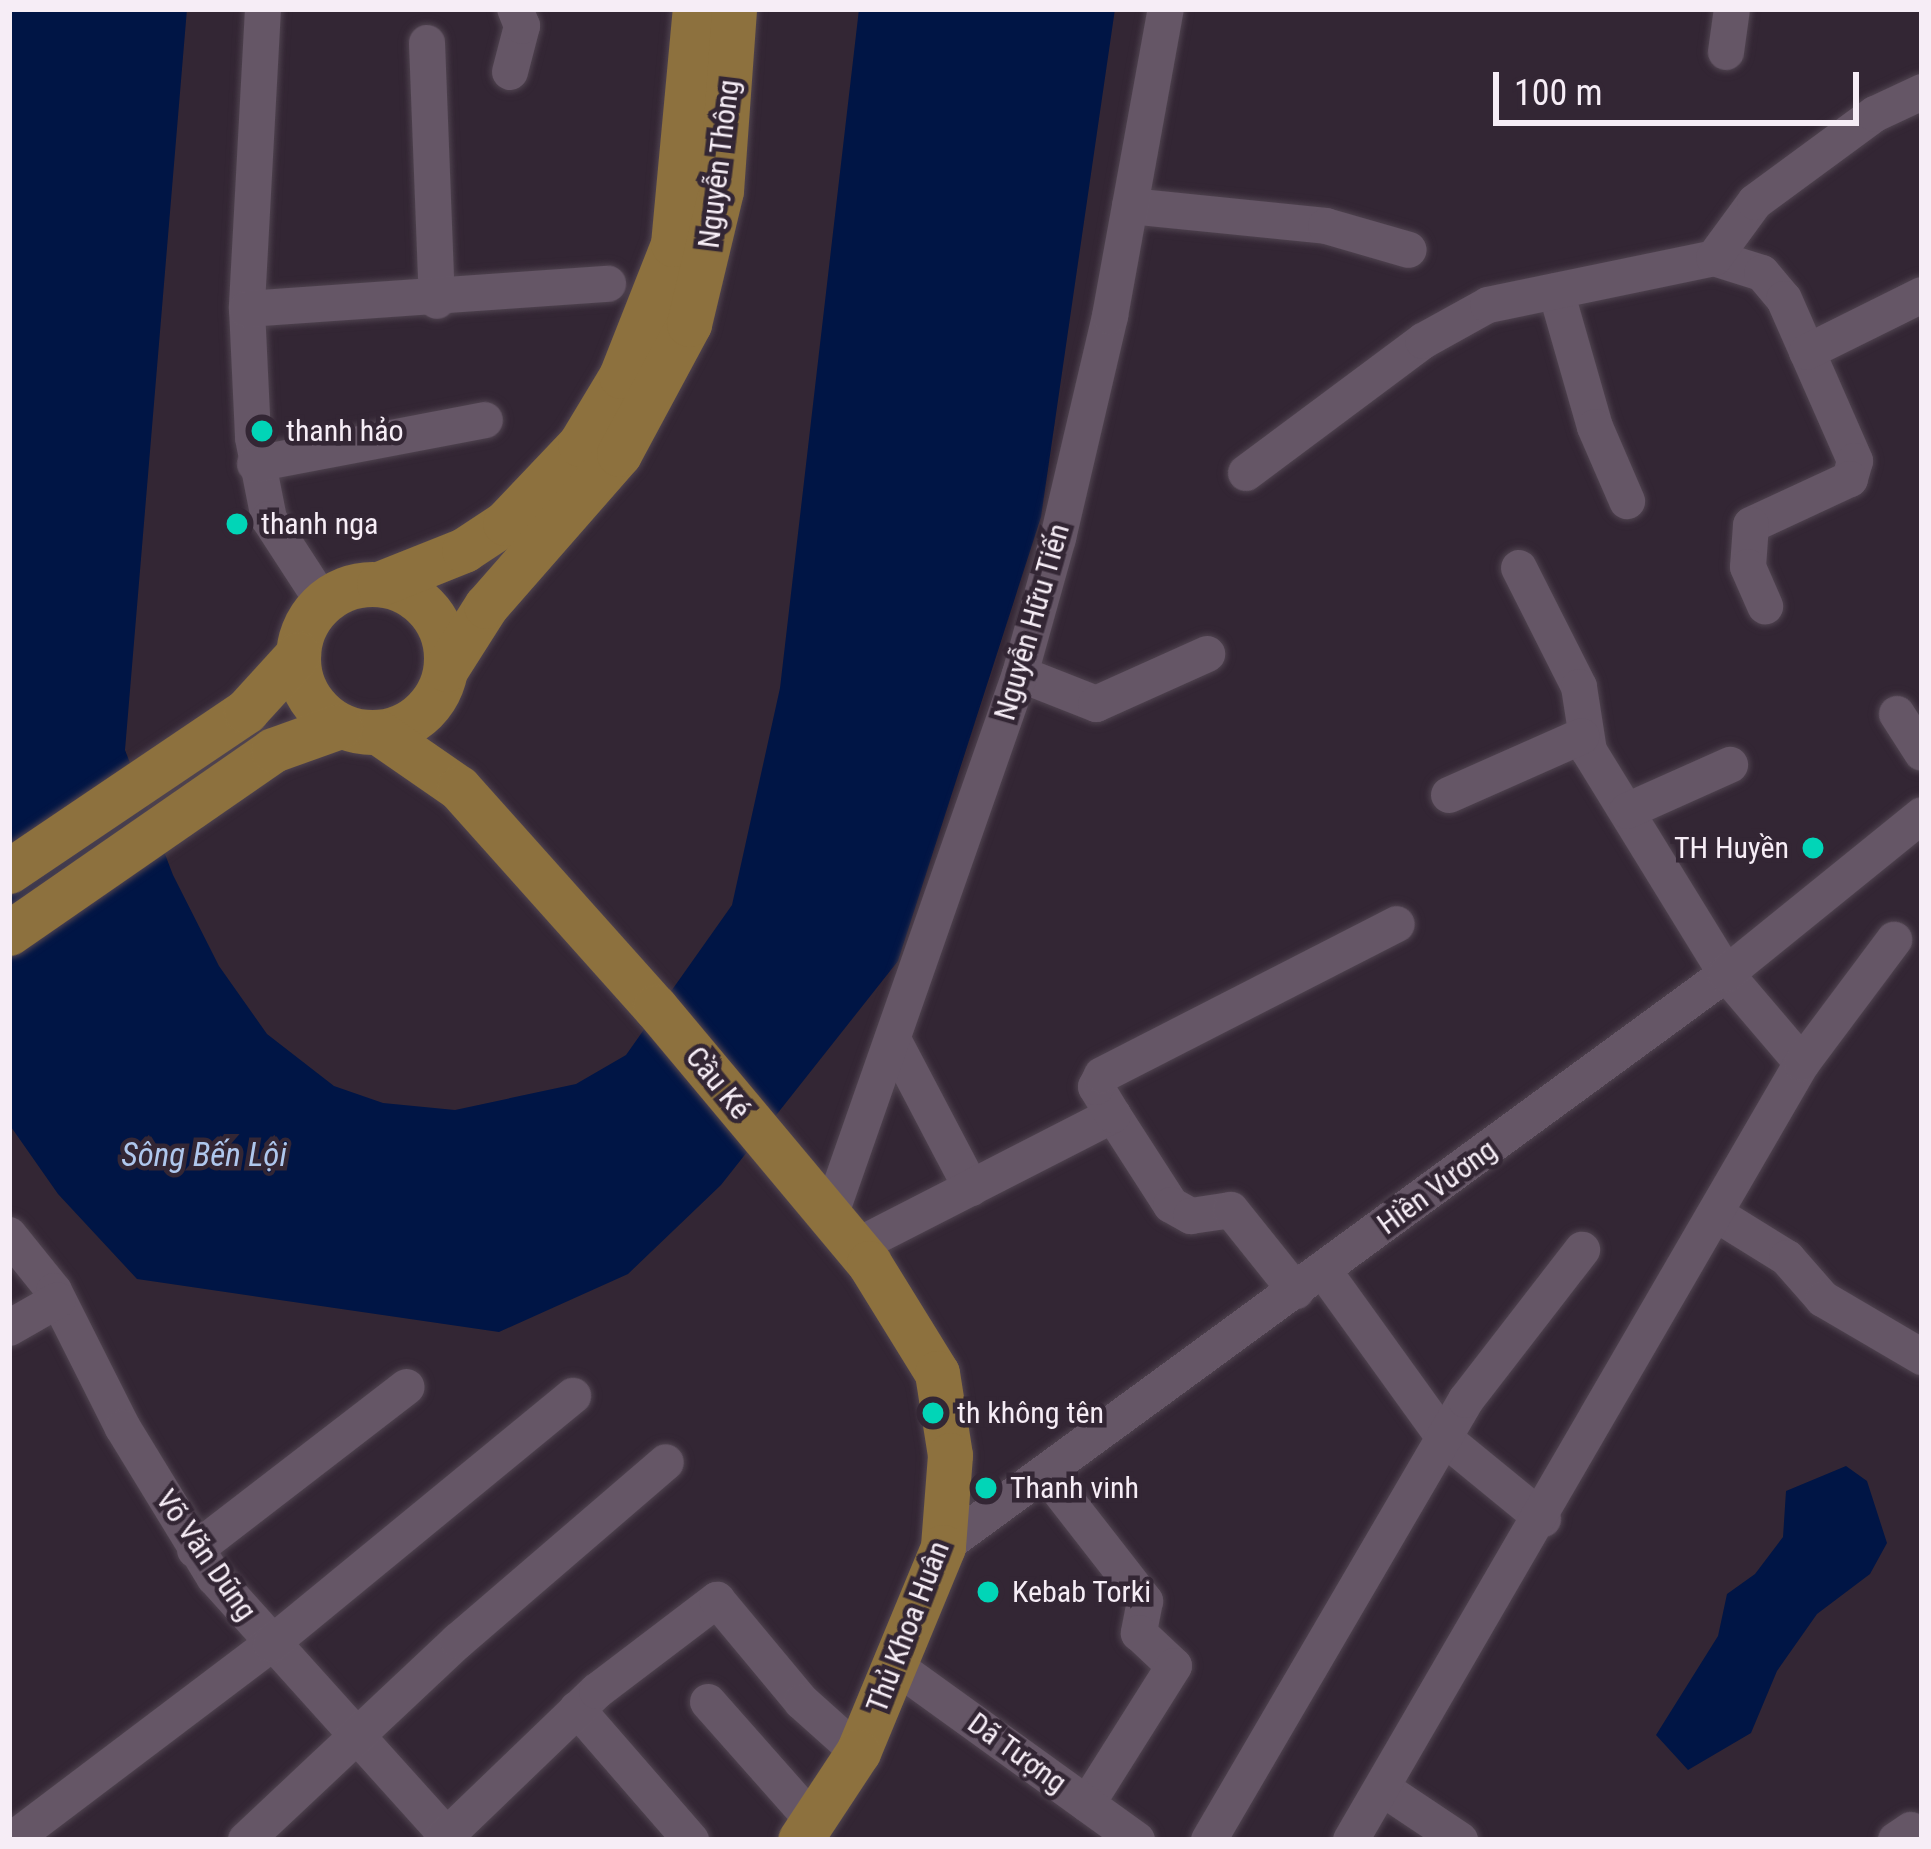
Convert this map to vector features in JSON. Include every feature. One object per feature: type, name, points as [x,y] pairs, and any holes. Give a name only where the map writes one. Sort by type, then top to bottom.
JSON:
[{"type":"main road","name":"Nguyễn Thông","points":[[379,584],[464,550],[505,523],[580,445],[621,376],[673,244],[695,9]]},
{"type":"main road","name":"Nguyễn Thông","points":[[440,685],[486,606],[619,454],[689,324],[721,191],[734,9]]},
{"type":"main road","points":[[9,871],[246,711],[298,654],[322,602],[379,584],[431,612],[459,788]]},
{"type":"main road","points":[[298,654],[307,696],[459,788]]},
{"type":"main road","points":[[9,933],[300,735],[410,722],[440,685]]},
{"type":"main road","name":"Cầu Ké","points":[[459,788],[655,1007],[781,1160]]},
{"type":"main road","name":"Thủ Khoa Huân","points":[[781,1160],[843,1232],[937,1373],[950,1455],[943,1547],[898,1666],[858,1752],[804,1835]]},
{"type":"street","points":[[262,9],[247,309],[256,464],[269,519],[322,602]]},
{"type":"street","points":[[510,72],[522,26],[515,9]]},
{"type":"street","name":"Nguyễn Hữu Tiến","points":[[843,1232],[895,1043],[1020,674],[1081,446],[1166,9]]},
{"type":"street","points":[[1726,52],[1732,9]]},
{"type":"street","points":[[427,43],[437,301]]},
{"type":"street","points":[[1714,258],[1755,202],[1875,114],[1922,92]]},
{"type":"street","points":[[1130,206],[1326,226],[1409,250]]},
{"type":"street","points":[[1246,473],[1423,341],[1488,305],[1714,258],[1772,283],[1855,461],[1850,479],[1751,525],[1748,567],[1766,606]]},
{"type":"street","points":[[247,309],[437,301],[608,284]]},
{"type":"street","points":[[1556,291],[1595,427],[1627,501]]},
{"type":"street","points":[[1807,352],[1922,295]]},
{"type":"street","points":[[256,464],[485,420]]},
{"type":"street","points":[[1519,568],[1579,687],[1582,736],[1726,974],[1802,1063]]},
{"type":"street","points":[[1020,674],[1096,704],[1208,654]]},
{"type":"street","points":[[1897,714],[1922,753]]},
{"type":"street","points":[[1449,795],[1582,736]]},
{"type":"street","points":[[1627,811],[1730,765]]},
{"type":"street","name":"Hiền Vương","points":[[943,1547],[1726,974],[1922,815]]},
{"type":"street","points":[[1397,924],[1102,1075],[1096,1087],[1171,1205],[1191,1216],[1231,1210],[1309,1281],[1444,1438],[1543,1520]]},
{"type":"street","points":[[1351,1840],[1543,1520],[1802,1063],[1894,940]]},
{"type":"street","points":[[895,1043],[971,1187]]},
{"type":"street","points":[[843,1232],[971,1187],[1113,1115]]},
{"type":"street","points":[[1716,1214],[1786,1258],[1823,1299],[1922,1357]]},
{"type":"street","name":"Võ Văn Dũng","points":[[9,1235],[58,1300],[195,1550],[271,1644],[446,1838]]},
{"type":"street","points":[[1208,1840],[1444,1438],[1582,1250]]},
{"type":"street","points":[[9,1328],[58,1300]]},
{"type":"street","points":[[195,1550],[406,1387]]},
{"type":"street","points":[[13,1840],[271,1644],[573,1396]]},
{"type":"street","points":[[246,1840],[358,1741],[458,1641],[666,1462]]},
{"type":"street","points":[[1047,1475],[1145,1600],[1139,1633],[1174,1666],[1088,1804]]},
{"type":"street","points":[[446,1838],[577,1708],[717,1600],[802,1702],[858,1752]]},
{"type":"street","name":"Dã Tượng","points":[[898,1666],[1137,1840]]},
{"type":"street","points":[[708,1702],[804,1835]]},
{"type":"street","points":[[577,1708],[692,1840]]},
{"type":"street","points":[[1382,1788],[1460,1840]]},
{"type":"water","name":"Sông Bến Lội","points":[[9,9],[187,9],[125,750],[173,875],[219,966],[267,1034],[334,1086],[383,1103],[455,1110],[576,1084],[626,1055],[732,905],[780,688],[859,9],[1115,9],[1041,517],[898,961],[721,1185],[628,1274],[499,1332],[137,1279],[58,1194],[9,1124]]},
{"type":"water","points":[[1846,1466],[1867,1481],[1887,1543],[1870,1574],[1817,1614],[1777,1671],[1751,1733],[1688,1770],[1656,1735],[1718,1636],[1727,1594],[1755,1574],[1783,1537],[1786,1491]]},
{"type":"place","name":"thanh hảo","points":[[262,431]]},
{"type":"place","name":"thanh nga","points":[[237,524]]},
{"type":"place","name":"TH Huyền","points":[[1813,848]]},
{"type":"place","name":"th không tên","points":[[933,1413]]},
{"type":"place","name":"Thanh vinh","points":[[986,1488]]},
{"type":"place","name":"Kebab Torki","points":[[988,1592]]}]
